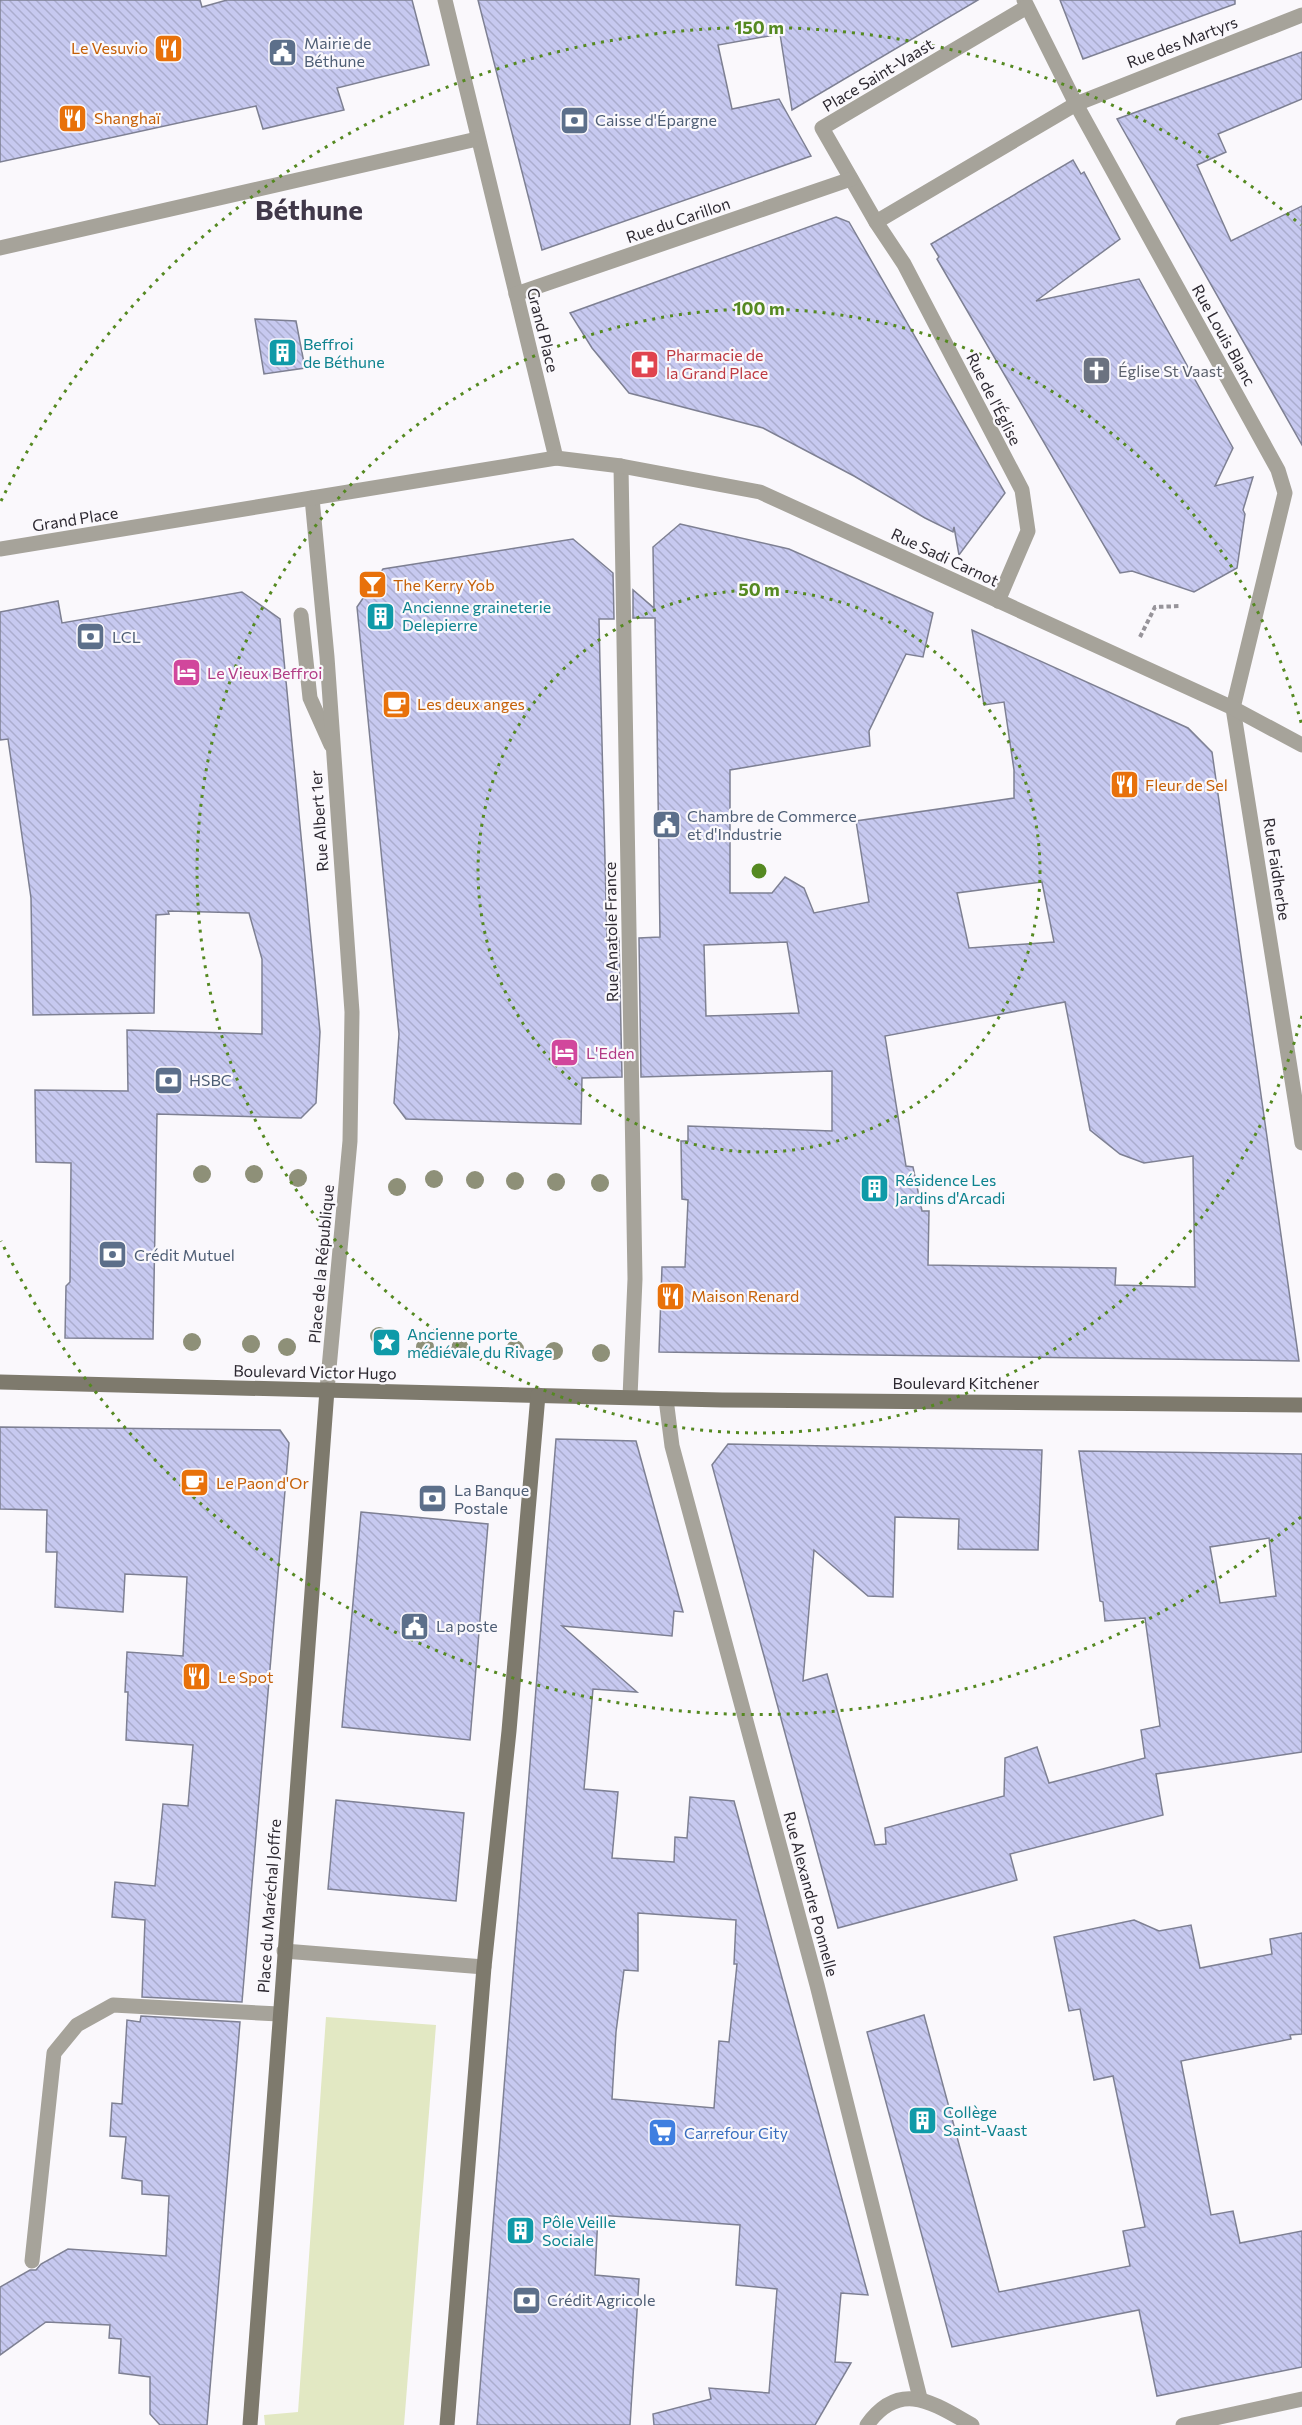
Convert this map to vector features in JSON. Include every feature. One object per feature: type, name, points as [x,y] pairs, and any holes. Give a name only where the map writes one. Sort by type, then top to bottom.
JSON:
[{"type":"main road","name":"Boulevard Victor Hugo","points":[[0,1382],[630,1397]]},
{"type":"main road","name":"Place du Maréchal Joffre","points":[[250,2425],[327,1390]]},
{"type":"main road","points":[[447,2425],[484,1967],[538,1395]]},
{"type":"main road","name":"Boulevard Kitchener","points":[[630,1397],[1302,1405]]},
{"type":"street","name":"Grand Place","points":[[0,549],[556,458],[445,0]]},
{"type":"street","name":"Rue Louis Blanc","points":[[1026,4],[1076,104],[1278,470],[1285,493],[1233,708]]},
{"type":"street","name":"Place Saint-Vaast","points":[[876,222],[822,128],[1026,4]]},
{"type":"street","name":"Rue des Martyrs","points":[[1076,104],[1302,15]]},
{"type":"street","points":[[876,222],[1076,104]]},
{"type":"street","points":[[0,248],[477,139]]},
{"type":"street","name":"Rue du Carillon","points":[[516,294],[851,179]]},
{"type":"street","name":"Rue de l'Église","points":[[876,222],[904,264],[1022,490],[1029,531],[998,602]]},
{"type":"street","name":"Rue Sadi Carnot","points":[[556,458],[621,466],[760,492],[1233,708],[1302,745]]},
{"type":"street","name":"Rue Anatole France","points":[[621,466],[635,1279],[630,1397]]},
{"type":"street","name":"Rue Albert 1er","points":[[312,498],[327,657],[331,745],[352,1012],[350,1141]]},
{"type":"street","points":[[301,615],[310,698],[331,745]]},
{"type":"street","name":"Rue Faidherbe","points":[[1233,708],[1302,1143]]},
{"type":"street","name":"Place de la République","points":[[327,1390],[350,1141]]},
{"type":"street","name":"Rue Alexandre Ponnelle","points":[[666,1399],[672,1446],[817,1985],[920,2398]]},
{"type":"street","points":[[284,1951],[484,1967]]},
{"type":"street","points":[[32,2262],[54,2053],[77,2025],[113,2004],[279,2014]]},
{"type":"street","points":[[867,2425],[879,2409],[898,2400],[920,2398],[930,2401],[972,2425]]},
{"type":"street","points":[[1183,2425],[1302,2399]]},
{"type":"path","points":[[1129,661],[1155,607],[1181,606]]},
{"type":"green space","points":[[326,2017],[436,2025],[404,2425],[265,2425],[264,2415],[298,2412]]},
{"type":"building","points":[[0,0],[200,0],[202,7],[227,0],[412,0],[429,65],[337,88],[344,110],[263,129],[256,106],[0,162]]},
{"type":"building","points":[[478,0],[978,0],[792,110],[780,34],[718,45],[732,109],[779,99],[811,156],[542,250]]},
{"type":"building","points":[[1060,0],[1235,0],[1235,4],[1083,59]]},
{"type":"building","points":[[1302,52],[1302,99],[1218,134],[1226,152],[1197,165],[1231,241],[1302,206],[1302,445],[1117,119]]},
{"type":"building","name":"Église St Vaast","points":[[1073,160],[1081,174],[1084,172],[1120,239],[1036,301],[1139,279],[1233,448],[1215,486],[1253,477],[1243,510],[1245,514],[1237,568],[1194,592],[1132,571],[1120,573],[937,259],[939,257],[931,244]]},
{"type":"building","points":[[836,217],[849,222],[1005,493],[959,555],[954,527],[953,532],[925,518],[854,476],[763,428],[629,393],[592,348],[570,313]]},
{"type":"building","name":"Beffroi de Béthune","points":[[255,319],[296,321],[305,368],[264,374]]},
{"type":"building","points":[[680,524],[789,549],[933,613],[923,657],[906,654],[869,731],[870,746],[730,770],[730,893],[772,893],[785,877],[804,888],[814,913],[869,902],[856,821],[1014,798],[1014,770],[1004,702],[984,705],[972,630],[1188,728],[1212,752],[1299,1361],[659,1352],[662,1267],[685,1267],[688,1200],[682,1199],[681,1141],[688,1141],[688,1126],[832,1131],[832,1071],[641,1077],[639,938],[660,937],[657,720],[655,618],[633,618],[633,590],[654,608],[653,547]],"holes":[[[1042,882],[1054,942],[969,948],[957,893]],[[787,942],[799,1013],[706,1016],[704,945]],[[1065,1002],[1090,1130],[1120,1154],[1144,1163],[1193,1156],[1195,1287],[1115,1285],[1116,1268],[928,1265],[929,1211],[922,1211],[913,1167],[906,1166],[885,1036]]]},
{"type":"building","points":[[573,539],[613,573],[614,619],[599,619],[607,938],[619,938],[622,1077],[582,1078],[581,1124],[406,1119],[394,1103],[399,1034],[357,607],[383,569]]},
{"type":"building","points":[[242,592],[280,619],[320,1032],[316,1103],[301,1118],[157,1114],[153,1339],[65,1338],[66,1286],[70,1282],[71,1163],[36,1162],[35,1090],[128,1091],[127,1030],[262,1034],[262,959],[249,913],[168,911],[169,914],[156,915],[154,1013],[33,1015],[31,898],[8,739],[0,740],[0,612],[58,601],[62,623]]},
{"type":"building","points":[[0,1427],[280,1430],[289,1443],[242,2002],[142,1997],[145,1920],[112,1917],[115,1882],[155,1886],[163,1804],[188,1806],[193,1745],[126,1740],[128,1692],[125,1692],[127,1652],[183,1656],[187,1577],[125,1574],[123,1612],[55,1607],[57,1552],[46,1552],[47,1510],[0,1509]]},
{"type":"building","points":[[556,1439],[636,1441],[683,1612],[674,1611],[672,1636],[562,1626],[637,1692],[593,1689],[584,1789],[618,1792],[612,1858],[674,1862],[675,1837],[687,1838],[690,1797],[734,1801],[868,2295],[841,2293],[835,2362],[851,2363],[815,2425],[654,2425],[653,2414],[711,2399],[709,2388],[769,2393],[777,2289],[736,2285],[740,2225],[598,2215],[595,2275],[639,2279],[630,2425],[477,2425]],"holes":[[[638,1913],[736,1920],[734,1964],[737,1964],[729,2042],[719,2041],[714,2108],[612,2099],[616,2032],[624,1970],[638,1971]]]},
{"type":"building","points":[[728,1444],[1042,1450],[1038,1550],[958,1549],[959,1519],[895,1517],[893,1597],[868,1596],[814,1550],[803,1681],[827,1674],[875,1845],[886,1844],[885,1828],[1004,1796],[1005,1758],[1037,1747],[1049,1783],[1145,1758],[1141,1730],[1160,1726],[1145,1618],[1105,1621],[1103,1602],[1100,1601],[1079,1451],[1302,1454],[1302,1752],[1156,1774],[1163,1815],[1010,1854],[1017,1880],[838,1928],[712,1465]],"holes":[[[1269,1538],[1276,1596],[1220,1603],[1210,1547]]]},
{"type":"building","name":"La poste","points":[[361,1512],[488,1524],[470,1740],[342,1727]]},
{"type":"building","points":[[336,1800],[464,1813],[456,1901],[328,1889]]},
{"type":"building","points":[[1134,1920],[1159,1931],[1191,1925],[1200,1968],[1272,1954],[1270,1939],[1302,1933],[1302,2034],[1290,2035],[1291,2039],[1181,2061],[1211,2215],[1233,2211],[1240,2243],[1302,2231],[1302,2367],[1157,2396],[1139,2310],[952,2347],[867,2032],[924,2015],[999,2292],[1130,2266],[1123,2231],[1145,2227],[1113,2076],[1094,2080],[1080,2009],[1069,2011],[1054,1937]]},
{"type":"building","points":[[141,2016],[240,2022],[207,2425],[160,2425],[150,2414],[150,2377],[119,2373],[121,2339],[109,2338],[110,2325],[46,2322],[0,2355],[0,2287],[30,2270],[36,2270],[41,2264],[68,2249],[166,2256],[169,2196],[142,2194],[142,2181],[122,2178],[126,2137],[110,2136],[112,2103],[122,2104],[127,2020],[140,2022]]},
{"type":"place","name":"Le Vesuvio","points":[[169,48]]},
{"type":"place","name":"Mairie de Béthune","points":[[283,52]]},
{"type":"place","name":"Shanghaï","points":[[73,118]]},
{"type":"place","name":"Caisse d'Épargne","points":[[574,120]]},
{"type":"place","name":"Beffroi de Béthune","points":[[282,353]]},
{"type":"place","name":"Pharmacie de la Grand Place","points":[[645,364]]},
{"type":"place","name":"Église St Vaast","points":[[1097,371]]},
{"type":"place","name":"The Kerry Yob","points":[[372,585]]},
{"type":"place","name":"Ancienne graineterie Delepierre","points":[[381,616]]},
{"type":"place","name":"LCL","points":[[91,637]]},
{"type":"place","name":"Le Vieux Beffroi","points":[[186,673]]},
{"type":"place","name":"Les deux anges","points":[[396,704]]},
{"type":"place","name":"Fleur de Sel","points":[[1124,785]]},
{"type":"place","name":"Chambre de Commerce et d'Industrie","points":[[666,825]]},
{"type":"place","name":"L'Eden","points":[[565,1053]]},
{"type":"place","name":"HSBC","points":[[168,1080]]},
{"type":"place","name":"Résidence Les Jardins d'Arcadi","points":[[874,1189]]},
{"type":"place","name":"Crédit Mutuel","points":[[113,1255]]},
{"type":"place","name":"Maison Renard","points":[[670,1296]]},
{"type":"place","name":"Ancienne porte médiévale du Rivage","points":[[386,1343]]},
{"type":"place","name":"Le Paon d'Or","points":[[195,1483]]},
{"type":"place","name":"La Banque Postale","points":[[433,1499]]},
{"type":"place","name":"La poste","points":[[415,1626]]},
{"type":"place","name":"Le Spot","points":[[197,1677]]},
{"type":"place","name":"Collège Saint-Vaast","points":[[922,2121]]},
{"type":"place","name":"Carrefour City","points":[[663,2133]]},
{"type":"place","name":"Pôle Veille Sociale","points":[[521,2231]]},
{"type":"place","name":"Crédit Agricole","points":[[526,2300]]},
{"type":"district","name":"Béthune","points":[[309,210]]}]
